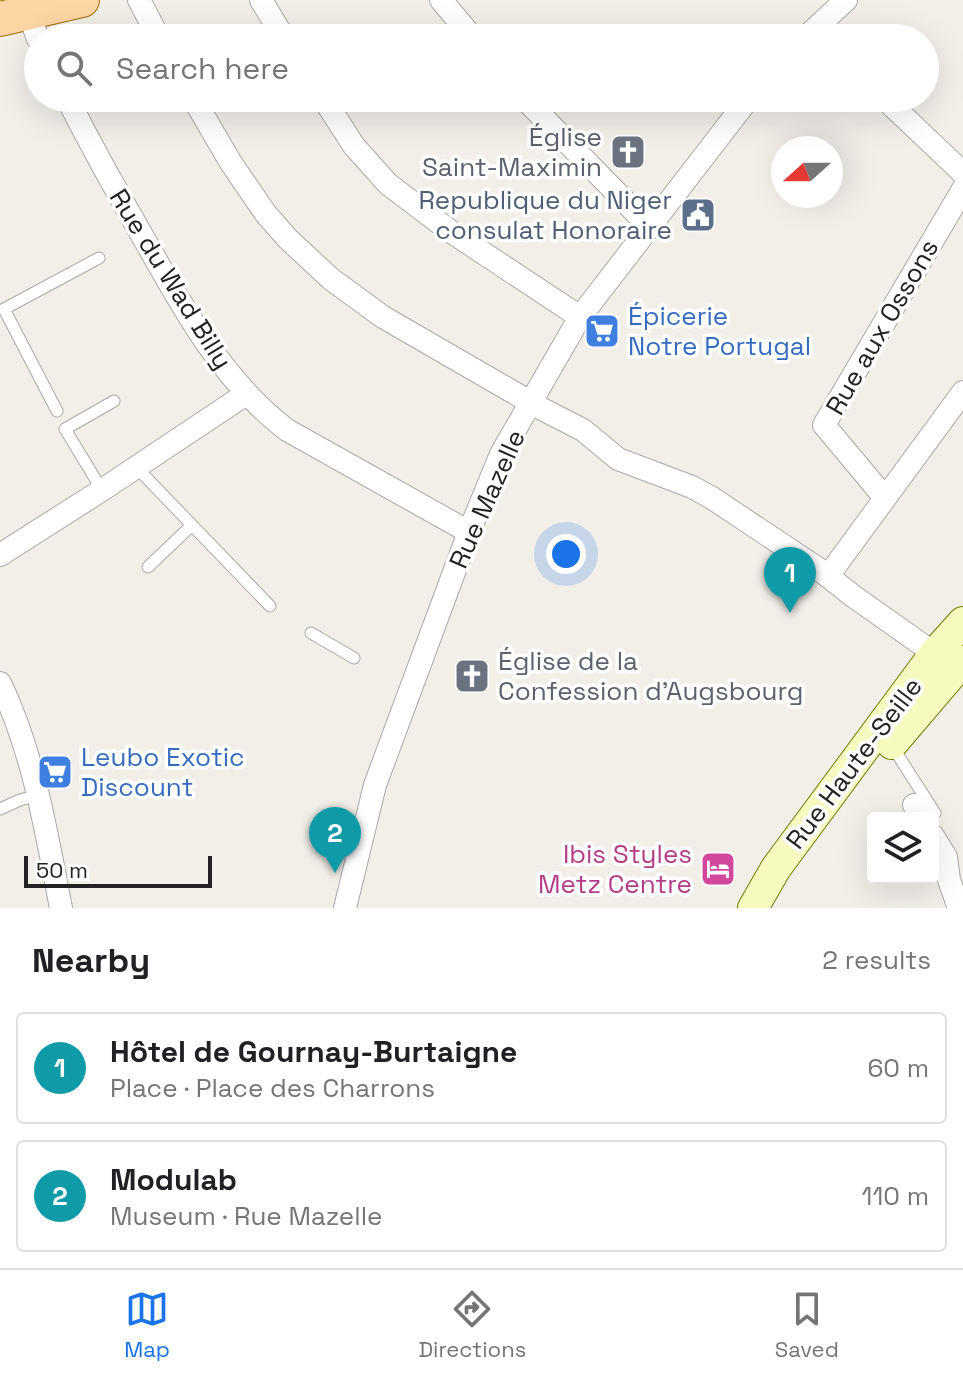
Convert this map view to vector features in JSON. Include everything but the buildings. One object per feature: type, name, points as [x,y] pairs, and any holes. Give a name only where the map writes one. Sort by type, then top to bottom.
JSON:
[{"type":"main road","points":[[22,23],[82,0]]},
{"type":"street","points":[[139,0],[152,24]]},
{"type":"street","points":[[261,0],[276,24]]},
{"type":"street","points":[[441,0],[461,24]]},
{"type":"street","points":[[825,24],[846,0]]},
{"type":"street","name":"Rue du Wad Billy","points":[[74,112],[136,240],[246,394],[287,430],[469,532]]},
{"type":"street","points":[[201,112],[252,195],[288,239],[331,279],[383,317],[583,430],[618,459],[692,487],[712,498],[951,661]]},
{"type":"street","points":[[332,112],[354,146],[388,184],[450,231],[580,317]]},
{"type":"street","points":[[537,112],[650,227]]},
{"type":"street","name":"Rue Mazelle","points":[[345,908],[403,688],[501,454],[580,317],[738,112]]},
{"type":"street","points":[[900,112],[960,164]]},
{"type":"street","name":"Rue aux Ossons","points":[[885,498],[824,425],[963,189]]},
{"type":"street","points":[[824,573],[885,498],[963,392]]},
{"type":"street","points":[[0,555],[246,394]]},
{"type":"street","name":"Rue Haute-Seille","points":[[753,908],[776,868],[951,661],[963,622]]},
{"type":"street","points":[[3,698],[25,747],[39,795],[61,908]]},
{"type":"street","name":"Rue Haute-Seille","points":[[772,908],[885,738]]},
{"type":"street","points":[[939,846],[946,857],[949,880],[959,908]]},
{"type":"lane","points":[[57,411],[4,309],[99,258]]},
{"type":"lane","points":[[102,490],[65,429],[114,401]]},
{"type":"lane","points":[[136,467],[270,606]]},
{"type":"lane","points":[[148,567],[192,525]]},
{"type":"lane","points":[[311,633],[354,658]]},
{"type":"lane","points":[[885,738],[923,812]]},
{"type":"lane","points":[[0,809],[39,795]]},
{"type":"place","name":"Église Saint-Maximin","points":[[628,152]]},
{"type":"place","name":"Republique du Niger consulat Honoraire","points":[[698,215]]},
{"type":"place","name":"Épicerie Notre Portugal","points":[[602,331]]},
{"type":"place","name":"Hôtel de Gournay-Burtaigne","points":[[790,613]]},
{"type":"place","name":"Église de la Confession d'Augsbourg","points":[[472,676]]},
{"type":"place","name":"Leubo Exotic Discount","points":[[55,772]]},
{"type":"place","name":"Ibis Styles Metz Centre","points":[[718,869]]},
{"type":"place","name":"Modulab","points":[[335,873]]}]
